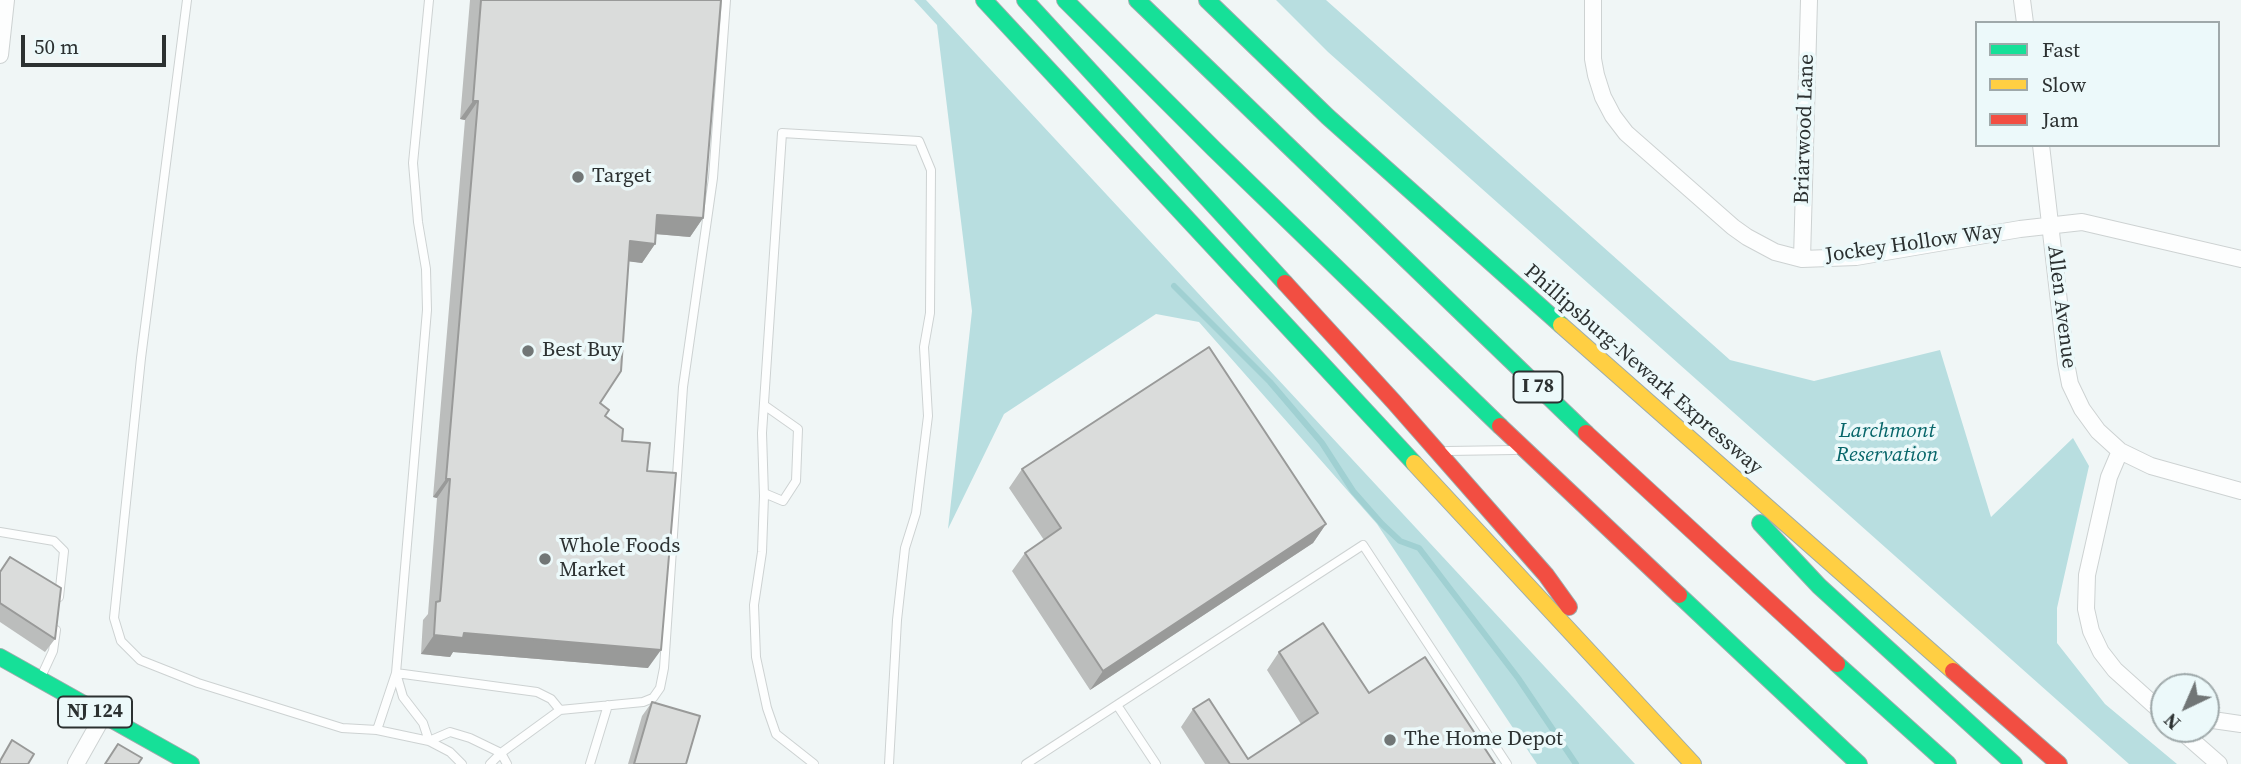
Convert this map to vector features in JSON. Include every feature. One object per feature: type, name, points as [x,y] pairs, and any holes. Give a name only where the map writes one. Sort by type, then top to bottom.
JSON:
[{"type":"main road","points":[[984,0],[1693,764]]},
{"type":"main road","points":[[1025,0],[1438,451],[1546,575],[1645,711]]},
{"type":"main road","name":"I 78","points":[[1065,0],[1289,223],[1525,450],[1859,764]]},
{"type":"main road","name":"I 78","points":[[1137,0],[1587,434],[1948,764]]},
{"type":"main road","name":"Phillipsburg-Newark Expressway","points":[[1207,0],[1338,126],[1654,409],[2059,764]]},
{"type":"main road","points":[[1654,409],[1819,586],[2014,764]]},
{"type":"main road","name":"NJ 124","points":[[0,657],[191,764]]},
{"type":"street","points":[[0,55],[6,0]]},
{"type":"street","name":"Jockey Hollow Way","points":[[1594,0],[1593,59],[1596,75],[1602,97],[1626,133],[1748,237],[1775,252],[1801,259],[1856,257],[2082,222],[2241,260]]},
{"type":"street","name":"Briarwood Lane","points":[[1801,259],[1809,0]]},
{"type":"street","points":[[2022,0],[2025,21]]},
{"type":"street","name":"Allen Avenue","points":[[2041,147],[2063,341],[2070,384],[2082,409],[2098,430],[2120,451],[2151,466],[2241,491]]},
{"type":"street","points":[[2120,451],[2109,477],[2087,575],[2086,609],[2091,631],[2101,652],[2115,670],[2150,702]]},
{"type":"street","points":[[76,764],[103,716]]},
{"type":"street","points":[[2220,721],[2241,724]]},
{"type":"street","points":[[2195,743],[2219,764]]},
{"type":"lane","points":[[187,0],[141,358],[114,618],[121,641],[140,660],[198,683],[342,728],[377,730],[429,741],[450,752],[462,764]]},
{"type":"lane","points":[[377,730],[396,673],[427,310],[426,269],[418,222],[413,163],[429,0]]},
{"type":"lane","points":[[491,764],[500,753],[560,710],[643,702],[653,698],[660,688],[664,668],[683,387],[713,178],[726,0]]},
{"type":"lane","points":[[814,764],[776,734],[767,708],[756,657],[754,605],[762,552],[764,493],[762,433],[782,133],[919,141],[932,170],[930,313],[923,347],[928,416],[916,513],[905,548],[897,620],[889,764]]},
{"type":"lane","points":[[764,405],[798,429],[796,481],[783,501],[764,493]]},
{"type":"lane","points":[[1438,451],[1525,450]]},
{"type":"lane","points":[[0,531],[54,541],[64,551],[58,601]]},
{"type":"lane","points":[[1026,764],[1363,545],[1507,764]]},
{"type":"lane","points":[[40,680],[53,651],[56,626]]},
{"type":"lane","points":[[396,673],[537,692],[551,699],[560,710]]},
{"type":"lane","points":[[396,673],[403,697],[423,723],[429,741]]},
{"type":"lane","points":[[590,764],[608,705]]},
{"type":"lane","points":[[1116,705],[1156,764]]},
{"type":"lane","points":[[429,741],[450,732],[470,738],[500,753],[507,764]]},
{"type":"green space","points":[[914,0],[926,0],[1635,764],[1537,764],[1377,524],[1199,322],[1156,314],[1004,414],[948,529],[972,311],[937,25]]},
{"type":"green space","name":"Larchmont Reservation","points":[[1276,0],[1326,0],[1730,360],[1814,381],[1940,350],[1991,517],[2073,438],[2089,466],[2057,608],[2057,643],[2105,704],[2177,764],[2129,764],[1328,52]]},
{"type":"building","points":[[481,0],[721,0],[703,218],[657,215],[655,244],[630,241],[621,371],[600,403],[609,410],[605,416],[623,429],[622,441],[650,443],[647,471],[676,473],[661,650],[464,633],[463,638],[434,635],[436,602],[440,601],[450,479],[446,479],[478,101],[473,101]]},
{"type":"building","points":[[1209,347],[1326,524],[1103,671],[1025,553],[1061,528],[1022,469]]},
{"type":"building","points":[[10,557],[61,588],[55,639],[0,603],[0,572]]},
{"type":"building","points":[[1323,623],[1369,693],[1425,657],[1495,764],[1230,764],[1193,709],[1209,699],[1248,759],[1318,713],[1279,652]]},
{"type":"building","points":[[652,702],[700,716],[686,764],[634,764]]},
{"type":"building","points":[[12,740],[34,754],[28,764],[0,764]]},
{"type":"building","points":[[118,744],[142,758],[138,764],[105,764]]},
{"type":"waterway","points":[[1174,286],[1270,382],[1322,443],[1353,491],[1382,524],[1400,541],[1419,548],[1518,678],[1576,764]]},
{"type":"traffic: fast","points":[[984,0],[1414,463]]},
{"type":"traffic: fast","points":[[1025,0],[1285,283]]},
{"type":"traffic: fast","points":[[1065,0],[1214,149],[1500,426]]},
{"type":"traffic: fast","points":[[1137,0],[1586,433]]},
{"type":"traffic: fast","points":[[1207,0],[1328,117],[1561,325]]},
{"type":"traffic: fast","points":[[1760,523],[1819,586],[2014,764]]},
{"type":"traffic: fast","points":[[1679,595],[1859,764]]},
{"type":"traffic: fast","points":[[0,657],[191,764]]},
{"type":"traffic: fast","points":[[1837,664],[1948,764]]},
{"type":"traffic: slow","points":[[1561,325],[1953,671]]},
{"type":"traffic: slow","points":[[1414,463],[1693,764]]},
{"type":"traffic: jam","points":[[1285,283],[1546,575],[1569,607]]},
{"type":"traffic: jam","points":[[1500,426],[1679,595]]},
{"type":"traffic: jam","points":[[1586,433],[1837,664]]},
{"type":"traffic: jam","points":[[1953,671],[2059,764]]},
{"type":"place","name":"Target","points":[[578,177]]},
{"type":"place","name":"Best Buy","points":[[528,351]]},
{"type":"place","name":"Whole Foods Market","points":[[545,559]]},
{"type":"place","name":"The Home Depot","points":[[1390,740]]}]
